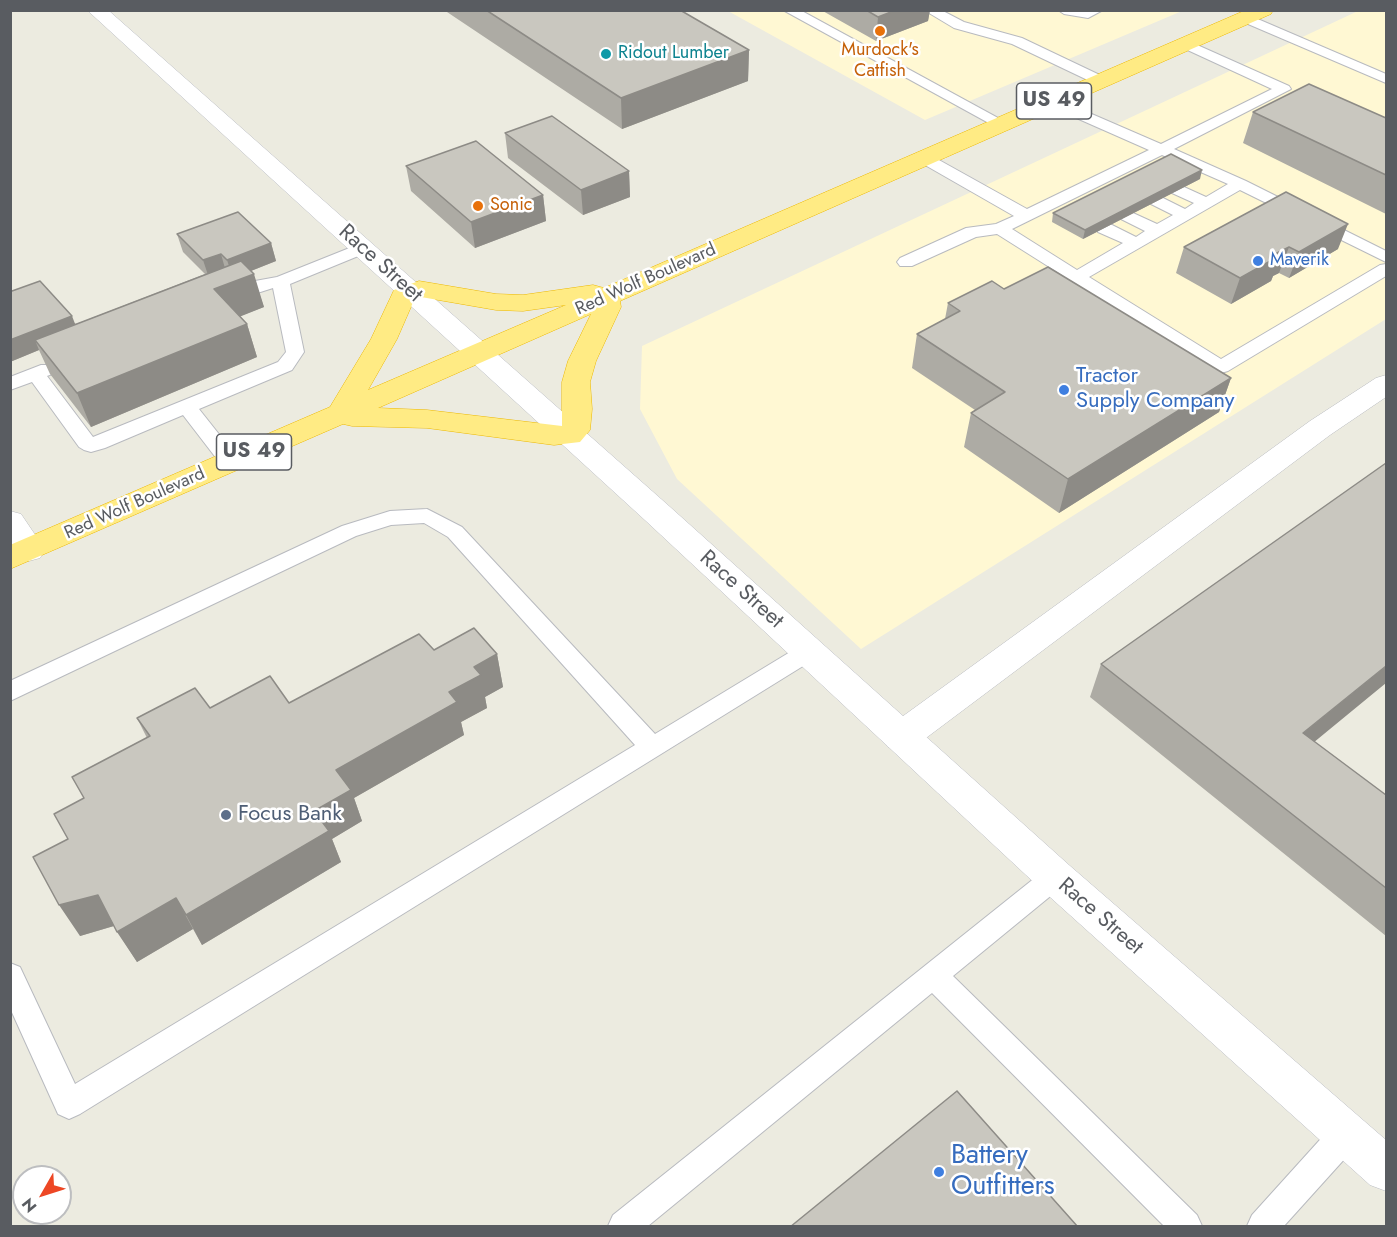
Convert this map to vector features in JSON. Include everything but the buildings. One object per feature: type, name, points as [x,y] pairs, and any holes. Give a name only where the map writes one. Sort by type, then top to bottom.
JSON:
[{"type":"highway","name":"Red Wolf Boulevard","points":[[20,554],[1255,14]]},
{"type":"highway","points":[[419,289],[523,303],[593,293],[607,298],[608,307],[582,361],[576,382],[578,409],[576,430],[570,435],[554,436],[427,419],[352,417],[344,412],[344,407],[384,339],[403,295],[410,291],[419,289]]},
{"type":"street","name":"Race Street","points":[[96,10],[570,435],[1055,877],[1386,1169]]},
{"type":"street","points":[[901,737],[1320,428],[1386,384]]},
{"type":"street","points":[[10,522],[20,554]]},
{"type":"lane","points":[[789,10],[1001,124]]},
{"type":"lane","points":[[930,10],[959,25],[1017,41],[1101,81]]},
{"type":"lane","points":[[1064,10],[1088,14],[1097,10]]},
{"type":"lane","points":[[1255,14],[1386,79]]},
{"type":"lane","points":[[906,262],[972,232],[1000,229],[1284,89],[1186,44]]},
{"type":"lane","points":[[1052,102],[1240,184],[1386,257]]},
{"type":"lane","points":[[924,158],[1027,216]]},
{"type":"lane","points":[[1130,166],[1146,174]]},
{"type":"lane","points":[[1109,177],[1124,185]]},
{"type":"lane","points":[[1077,278],[1240,184]]},
{"type":"lane","points":[[1178,190],[1207,202]]},
{"type":"lane","points":[[1080,191],[1096,199]]},
{"type":"lane","points":[[1157,201],[1185,215]]},
{"type":"lane","points":[[1056,202],[1072,211]]},
{"type":"lane","points":[[1127,216],[1158,231]]},
{"type":"lane","points":[[1104,228],[1136,243]]},
{"type":"lane","points":[[1000,229],[1221,367],[1386,269]]},
{"type":"lane","points":[[218,302],[261,285],[281,282],[362,248]]},
{"type":"lane","points":[[36,374],[91,445],[285,366],[296,352],[281,282]]},
{"type":"lane","points":[[10,384],[68,362]]},
{"type":"lane","points":[[187,407],[230,462]]},
{"type":"lane","points":[[10,692],[349,531],[390,518],[427,516],[455,532],[652,747]]},
{"type":"lane","points":[[10,975],[69,1104],[808,652]]},
{"type":"lane","points":[[624,1227],[1055,877]]},
{"type":"lane","points":[[934,976],[1186,1227]]},
{"type":"lane","points":[[1263,1227],[1347,1133]]},
{"type":"shaded area","points":[[728,11],[1182,11],[925,120]]},
{"type":"shaded area","points":[[1358,11],[1386,11],[1386,319],[861,649],[677,479],[640,409],[642,346]]},
{"type":"place","name":"Murdock's Catfish","points":[[880,31]]},
{"type":"place","name":"Ridout Lumber","points":[[606,54]]},
{"type":"place","name":"Sonic","points":[[478,206]]},
{"type":"place","name":"Maverik","points":[[1258,261]]},
{"type":"place","name":"Tractor Supply Company","points":[[1064,390]]},
{"type":"place","name":"Focus Bank","points":[[226,815]]},
{"type":"place","name":"Battery Outfitters","points":[[939,1172]]}]
